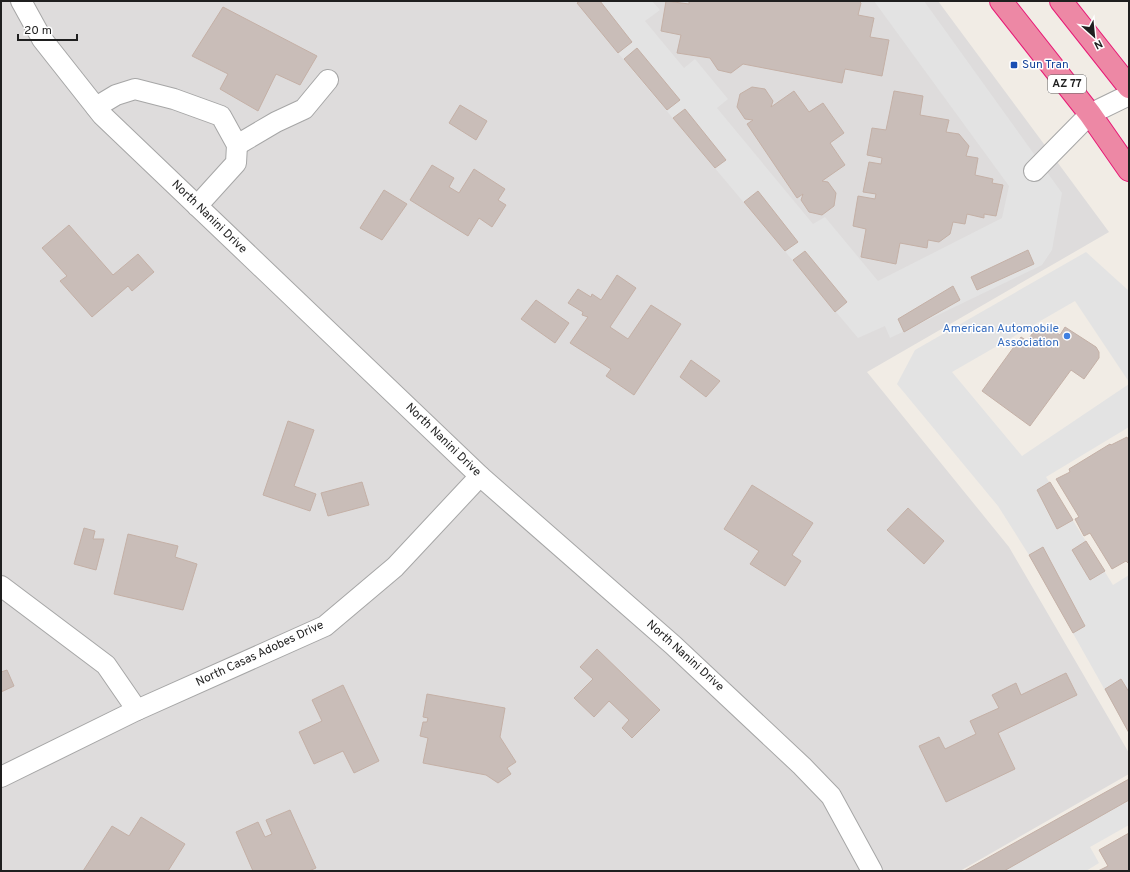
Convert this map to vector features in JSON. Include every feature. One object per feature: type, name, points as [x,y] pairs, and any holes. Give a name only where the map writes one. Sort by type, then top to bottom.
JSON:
[{"type":"highway","name":"AZ 77","points":[[1001,1],[1090,114],[1129,170]]},
{"type":"highway","points":[[1061,1],[1129,87]]},
{"type":"street","name":"North Nanini Drive","points":[[21,1],[42,39],[102,115],[480,476],[673,645],[802,766],[831,796],[872,871]]},
{"type":"street","points":[[237,145],[276,122],[304,109],[328,80]]},
{"type":"street","points":[[96,107],[116,95],[135,89],[174,99],[221,116],[237,145],[236,163],[197,206]]},
{"type":"street","points":[[1034,171],[1090,114],[1129,95]]},
{"type":"street","name":"North Casas Adobes Drive","points":[[1,777],[137,710],[325,626],[395,567],[480,476]]},
{"type":"street","points":[[1,586],[106,665],[137,710]]},
{"type":"shaded area","points":[[1,1],[938,1],[1109,232],[867,372],[1009,547],[1129,753],[1129,774],[960,871],[1,871]]},
{"type":"shaded area","points":[[576,1],[652,1],[660,10],[645,21],[684,68],[695,59],[728,99],[717,108],[813,224],[825,217],[878,281],[1002,218],[1009,186],[874,1],[924,1],[1062,193],[1052,250],[1042,265],[890,338],[885,326],[858,338]]},
{"type":"shaded area","points":[[1086,252],[1129,291],[1129,382],[1075,301],[952,372],[1022,456],[1129,384],[1129,427],[1046,477],[1113,585],[1129,575],[1129,733],[1029,555],[998,506],[897,384],[915,350]]},
{"type":"shaded area","points":[[1129,779],[1129,825],[1090,847],[1099,863],[1086,871],[964,871]]},
{"type":"building","points":[[580,1],[600,1],[632,42],[618,53],[577,3]]},
{"type":"building","points":[[666,1],[689,4],[689,1],[859,1],[861,3],[858,15],[874,18],[870,37],[889,40],[882,76],[845,69],[842,83],[743,64],[731,73],[718,70],[710,58],[677,53],[681,35],[661,31]]},
{"type":"building","points":[[223,7],[317,56],[300,85],[276,74],[258,111],[220,89],[228,74],[192,56]]},
{"type":"building","points":[[637,48],[680,100],[667,110],[624,59]]},
{"type":"building","points":[[752,87],[765,89],[773,101],[771,107],[794,91],[809,112],[823,103],[844,133],[830,143],[845,165],[822,181],[828,182],[836,193],[834,206],[822,215],[809,212],[801,200],[803,194],[797,198],[747,124],[753,120],[745,119],[737,107],[740,94]]},
{"type":"building","points":[[894,91],[923,96],[920,115],[949,120],[946,132],[959,134],[969,146],[966,156],[978,158],[975,175],[993,179],[992,183],[1003,185],[996,216],[984,214],[984,218],[967,214],[965,224],[953,222],[950,234],[939,242],[928,240],[927,248],[900,243],[896,264],[861,257],[866,229],[853,226],[858,196],[875,199],[876,194],[863,192],[869,162],[881,164],[882,158],[867,155],[872,128],[886,130]]},
{"type":"building","points":[[460,105],[487,121],[476,140],[449,123]]},
{"type":"building","points":[[685,109],[726,160],[715,168],[673,118]]},
{"type":"building","points":[[432,165],[454,178],[449,187],[459,193],[474,169],[505,189],[498,200],[506,205],[492,227],[479,218],[468,236],[410,200]]},
{"type":"building","points":[[384,190],[407,204],[382,240],[360,228]]},
{"type":"building","points":[[758,191],[798,242],[785,251],[744,202]]},
{"type":"building","points":[[69,225],[113,275],[138,254],[154,272],[132,291],[128,286],[92,317],[60,281],[67,276],[42,248]]},
{"type":"building","points":[[1028,250],[1034,264],[977,290],[971,277]]},
{"type":"building","points":[[805,251],[847,302],[835,312],[793,260]]},
{"type":"building","points":[[617,275],[636,288],[610,327],[628,339],[651,305],[681,324],[634,395],[606,376],[611,369],[570,343],[588,317],[582,315],[583,312],[568,303],[578,289],[591,297],[592,294],[601,300]]},
{"type":"building","points":[[953,286],[960,300],[904,332],[898,319]]},
{"type":"building","points":[[536,300],[569,323],[555,343],[521,319]]},
{"type":"building","points":[[1041,326],[1047,327],[1060,335],[1065,327],[1096,347],[1099,352],[1099,358],[1084,379],[1071,370],[1030,426],[982,391],[1021,337],[1027,341],[1035,330]]},
{"type":"building","points":[[691,360],[720,381],[706,397],[680,377]]},
{"type":"building","points":[[288,421],[314,430],[294,486],[316,494],[310,511],[263,495]]},
{"type":"building","points":[[1127,437],[1129,442],[1129,562],[1128,563],[1126,561],[1112,569],[1090,533],[1084,536],[1075,519],[1079,517],[1056,479],[1070,472],[1069,469],[1110,444],[1111,445]]},
{"type":"building","points":[[362,482],[369,505],[328,516],[321,493]]},
{"type":"building","points":[[1050,482],[1073,520],[1057,529],[1037,490]]},
{"type":"building","points":[[752,485],[813,523],[792,555],[801,561],[785,586],[750,564],[759,551],[724,529]]},
{"type":"building","points":[[908,508],[944,541],[924,564],[887,530]]},
{"type":"building","points":[[84,528],[95,531],[93,539],[104,539],[96,570],[74,564]]},
{"type":"building","points":[[128,534],[178,546],[175,557],[197,564],[183,610],[114,594]]},
{"type":"building","points":[[1086,541],[1105,571],[1090,580],[1072,550]]},
{"type":"building","points":[[1043,547],[1085,626],[1073,633],[1029,555]]},
{"type":"building","points":[[597,649],[660,710],[632,738],[622,728],[629,720],[609,701],[594,717],[574,698],[593,679],[580,667]]},
{"type":"building","points":[[7,670],[14,686],[1,692],[1,672]]},
{"type":"building","points":[[1066,673],[1077,695],[998,733],[1015,769],[946,802],[919,746],[939,737],[945,749],[976,734],[970,721],[999,708],[992,695],[1016,683],[1021,695]]},
{"type":"building","points":[[1121,679],[1129,692],[1129,733],[1105,689]]},
{"type":"building","points":[[343,685],[379,761],[354,773],[343,751],[314,764],[299,732],[322,721],[312,700]]},
{"type":"building","points":[[427,694],[505,708],[500,737],[516,762],[507,768],[511,774],[498,783],[486,775],[423,763],[428,738],[420,736],[423,722],[427,722],[428,718],[423,717]]},
{"type":"building","points":[[1129,779],[1129,800],[1004,871],[964,871]]},
{"type":"building","points":[[290,810],[316,868],[309,871],[253,871],[236,832],[258,822],[265,837],[272,834],[266,820]]},
{"type":"building","points":[[141,817],[185,844],[168,871],[83,871],[112,826],[129,836]]},
{"type":"building","points":[[1129,833],[1129,871],[1098,871],[1108,866],[1099,850]]},
{"type":"place","name":"Sun Tran","points":[[1014,65]]},
{"type":"place","name":"American Automobile Association","points":[[1067,336]]}]
